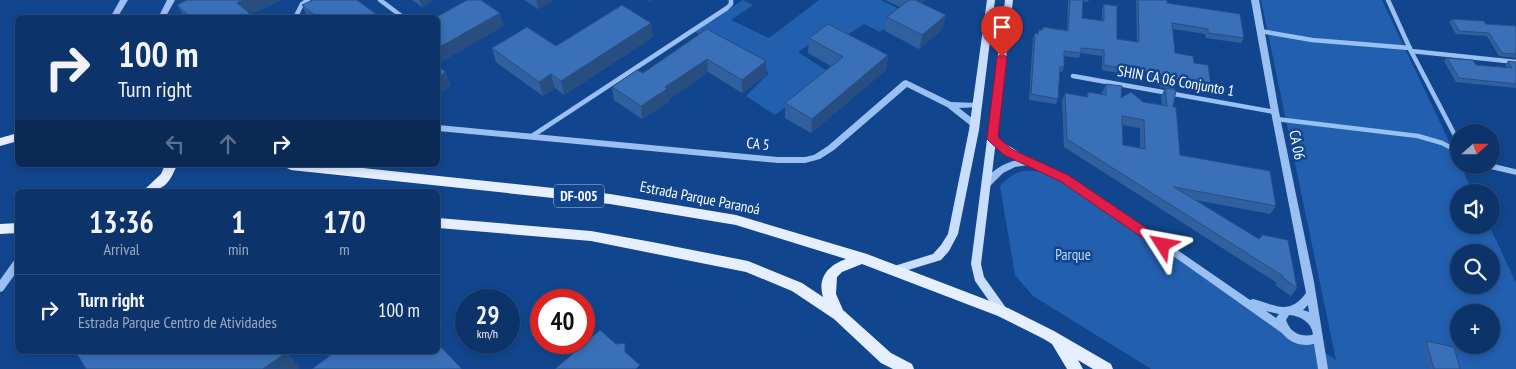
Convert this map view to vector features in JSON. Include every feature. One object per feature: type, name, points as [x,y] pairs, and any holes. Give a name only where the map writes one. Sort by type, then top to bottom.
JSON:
[{"type":"main road","points":[[895,270],[936,257],[945,248],[953,234],[974,124],[991,0]]},
{"type":"main road","points":[[1002,312],[977,272],[977,249],[1009,0]]},
{"type":"main road","points":[[0,142],[15,139]]},
{"type":"main road","points":[[152,189],[166,178],[170,167]]},
{"type":"main road","name":"Estrada Parque Paranoá","points":[[310,167],[610,199],[707,214],[773,230],[862,258],[1002,312],[1050,335],[1106,369]]},
{"type":"main road","points":[[440,223],[591,236],[712,259],[770,275],[797,287],[838,315],[886,358],[907,369]]},
{"type":"main road","points":[[0,229],[15,228]]},
{"type":"main road","points":[[838,315],[829,294],[830,275],[837,268],[862,258]]},
{"type":"main road","points":[[1050,335],[1065,351],[1076,369]]},
{"type":"street","points":[[115,15],[124,0]]},
{"type":"street","points":[[163,15],[171,0]]},
{"type":"street","points":[[296,15],[302,4],[308,0]]},
{"type":"street","points":[[380,0],[400,15]]},
{"type":"street","points":[[532,136],[727,8],[731,4],[731,0]]},
{"type":"street","name":"CA 06","points":[[1255,0],[1275,115],[1310,282],[1310,295],[1315,312],[1317,330]]},
{"type":"street","points":[[1388,0],[1410,50],[1450,126]]},
{"type":"street","points":[[1260,31],[1312,40],[1516,62]]},
{"type":"street","name":"SHIN CA 06 Conjunto 1","points":[[1073,76],[1275,115],[1418,136],[1450,147]]},
{"type":"street","name":"CA 5","points":[[440,128],[778,160],[805,160],[817,157],[831,148],[906,83],[950,105],[974,124]]},
{"type":"street","name":"CA 5","points":[[950,105],[976,106]]},
{"type":"street","points":[[992,139],[1008,152],[1064,178],[1246,301],[1296,339],[1310,341],[1317,330]]},
{"type":"street","points":[[986,185],[997,171],[1014,164],[1028,162]]},
{"type":"street","points":[[1500,168],[1516,172]]},
{"type":"street","points":[[0,288],[15,266]]},
{"type":"street","points":[[1285,330],[1281,319],[1289,311],[1302,305],[1310,295]]},
{"type":"street","points":[[1246,301],[1306,315],[1317,330],[1323,369]]},
{"type":"green space","points":[[743,0],[753,5],[731,20],[769,38],[819,0],[881,0],[907,13],[880,32],[864,24],[844,37],[831,29],[798,52],[830,73],[775,115],[746,96],[769,73],[695,32]]},
{"type":"green space","name":"Parque","points":[[1261,0],[1382,0],[1450,143],[1450,174],[1464,174],[1469,184],[1450,184],[1450,234],[1493,234],[1498,244],[1450,244],[1450,294],[1500,294],[1500,249],[1516,283],[1516,369],[1151,369],[1033,296],[1015,275],[1000,186],[1006,180],[1022,171],[1049,173],[1336,360]]},
{"type":"building","points":[[187,0],[243,0],[237,3],[251,15],[188,15],[177,5]]},
{"type":"building","points":[[313,0],[357,0],[377,15],[314,15],[302,5]]},
{"type":"building","points":[[467,0],[481,0],[500,13],[440,47],[440,15]]},
{"type":"building","points":[[909,0],[915,0],[946,15],[922,35],[887,17]]},
{"type":"building","points":[[1070,0],[1083,0],[1082,18],[1104,21],[1104,4],[1117,6],[1117,39],[1139,42],[1138,0],[1167,0],[1167,3],[1240,14],[1244,38],[1208,33],[1208,29],[1172,23],[1175,53],[1193,56],[1194,63],[1208,65],[1211,85],[1177,79],[1176,85],[1162,82],[1162,75],[1104,65],[1104,50],[1081,48],[1081,53],[1064,51],[1064,67],[1060,67],[1058,99],[1031,94],[1035,33],[1038,34],[1039,30],[1043,30],[1043,27],[1068,31]]},
{"type":"building","points":[[622,5],[651,23],[561,81],[551,74],[539,82],[492,48],[527,27],[556,46]]},
{"type":"building","points":[[1452,19],[1516,26],[1516,54],[1502,53],[1489,33],[1459,31]]},
{"type":"building","points":[[828,24],[888,55],[812,119],[785,103],[843,57],[809,38]]},
{"type":"building","points":[[707,29],[766,61],[742,80],[707,59],[665,87],[667,89],[641,106],[612,87],[637,70],[643,73]]},
{"type":"building","points":[[1447,58],[1473,60],[1476,65],[1512,68],[1508,61],[1516,62],[1516,84],[1459,78]]},
{"type":"building","points":[[440,68],[446,72],[440,76]]},
{"type":"building","points":[[1106,84],[1122,86],[1121,98],[1131,92],[1143,102],[1167,106],[1165,88],[1176,90],[1173,107],[1176,107],[1180,155],[1270,171],[1276,206],[1174,187],[1259,239],[1263,235],[1288,240],[1297,288],[1283,276],[1067,139],[1065,93],[1088,97],[1088,92],[1106,95]],"holes":[[[1122,116],[1144,120],[1145,149],[1123,145]]]},
{"type":"building","points":[[600,330],[616,344],[625,343],[625,352],[640,365],[636,369],[555,369],[572,354],[595,354],[595,334]]},
{"type":"building","points":[[1426,341],[1450,346],[1450,354],[1456,354],[1460,369],[1434,369]]},
{"type":"building","points":[[440,346],[462,369],[312,369],[332,354],[440,354]]},
{"type":"building","points":[[77,354],[284,354],[263,369],[86,369]]},
{"type":"route","points":[[1002,57],[992,139],[1008,152],[1064,178],[1163,245]]}]
